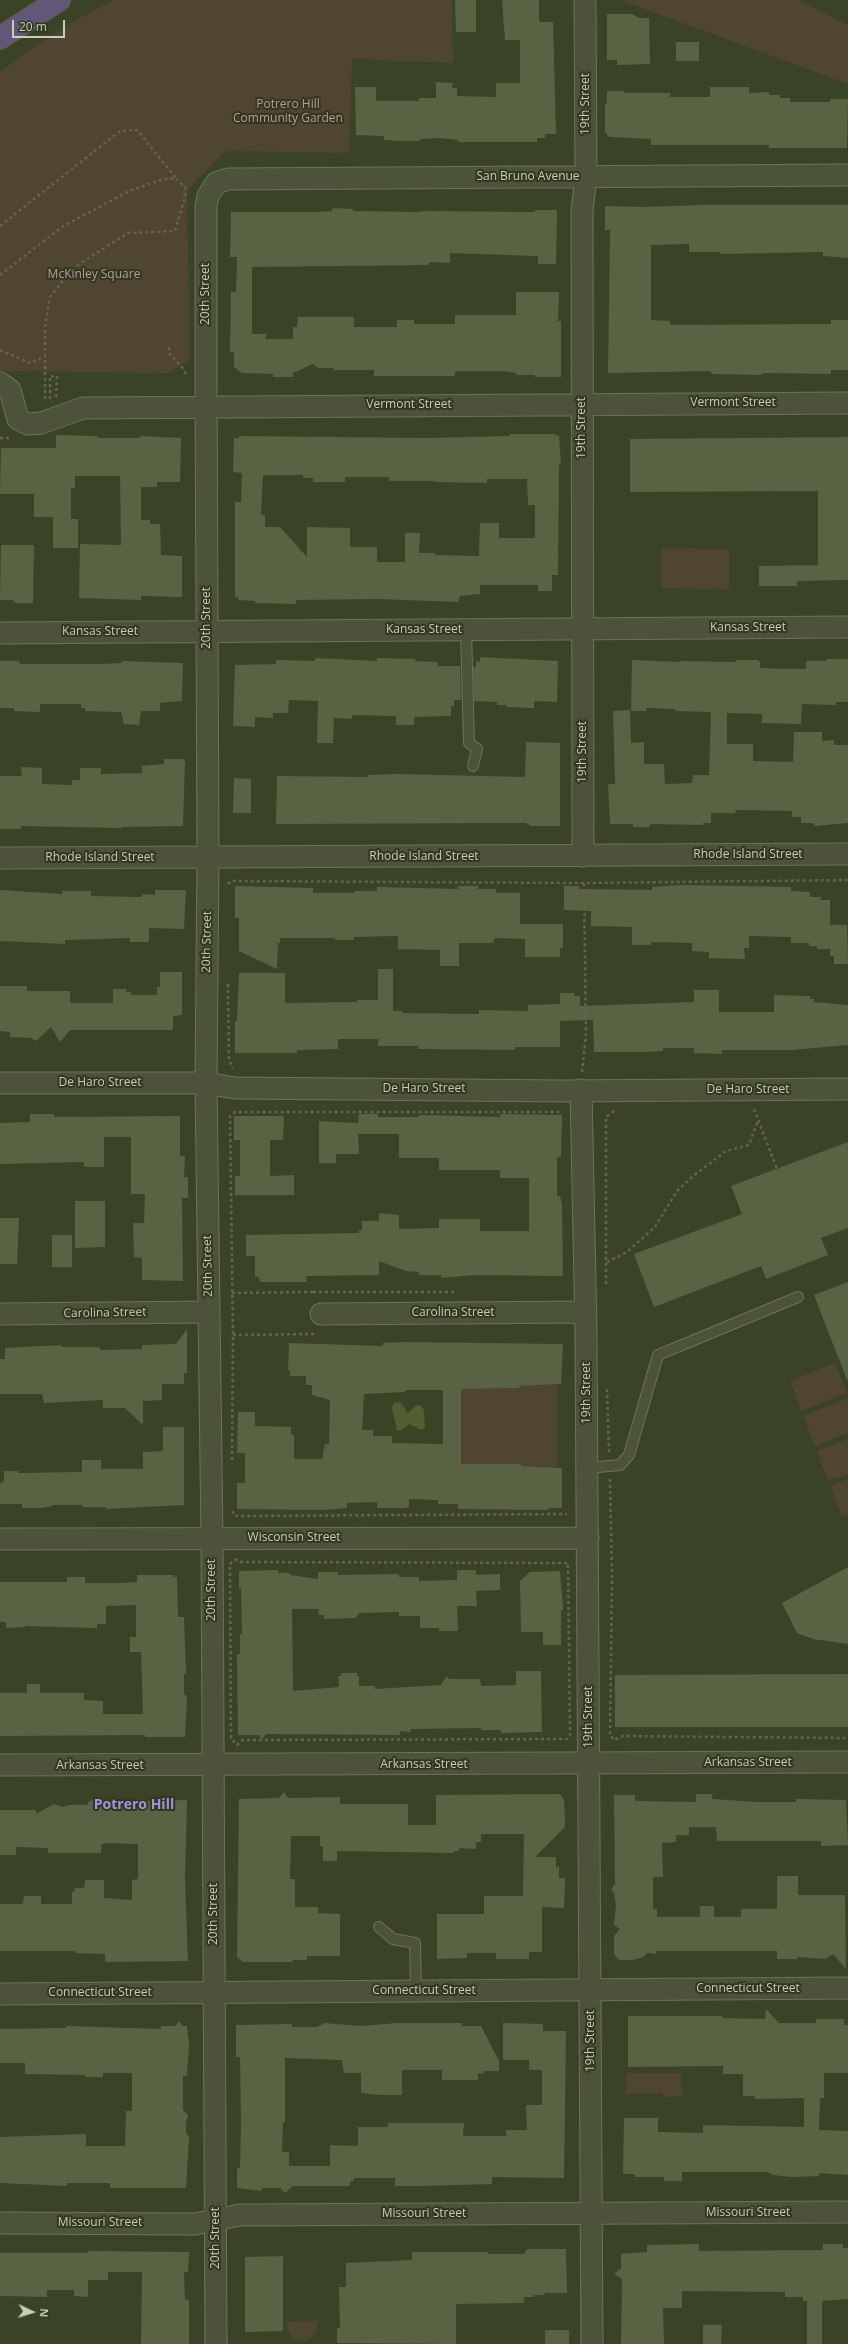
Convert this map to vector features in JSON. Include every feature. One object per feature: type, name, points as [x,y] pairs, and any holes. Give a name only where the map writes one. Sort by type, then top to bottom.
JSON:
[{"type":"highway","points":[[0,38],[59,0]]},
{"type":"street","name":"19th Street","points":[[583,856],[584,629],[582,211],[586,177],[585,0]]},
{"type":"street","name":"San Bruno Avenue","points":[[211,189],[221,180],[228,179],[848,175]]},
{"type":"street","name":"20th Street","points":[[211,189],[206,206],[208,858],[206,1083],[212,1538],[216,2344]]},
{"type":"street","name":"Vermont Street","points":[[0,383],[10,390],[18,419],[24,424],[32,424],[82,408],[848,403]]},
{"type":"street","name":"Kansas Street","points":[[0,633],[848,627]]},
{"type":"street","name":"Rhode Island Street","points":[[0,858],[848,854]]},
{"type":"street","name":"De Haro Street","points":[[0,1083],[206,1083],[235,1088],[581,1090],[848,1089]]},
{"type":"street","name":"19th Street","points":[[581,1090],[586,1312],[588,1538],[592,2344]]},
{"type":"street","name":"Carolina Street","points":[[0,1314],[209,1312]]},
{"type":"street","name":"Carolina Street","points":[[320,1314],[586,1312]]},
{"type":"street","name":"Wisconsin Street","points":[[0,1539],[588,1538]]},
{"type":"street","name":"Arkansas Street","points":[[0,1765],[213,1766],[848,1762]]},
{"type":"street","name":"Connecticut Street","points":[[0,1994],[848,1988]]},
{"type":"street","name":"Missouri Street","points":[[0,2223],[195,2224],[240,2215],[848,2212]]},
{"type":"lane","points":[[466,630],[469,743],[477,749],[473,766]]},
{"type":"lane","points":[[587,1468],[620,1465],[629,1456],[658,1355],[798,1297]]},
{"type":"lane","points":[[379,1928],[393,1939],[415,1943],[416,1991]]},
{"type":"path","points":[[0,226],[120,130],[137,130],[187,190],[175,231],[128,233],[72,268],[50,297],[45,327],[45,398],[50,398],[50,376],[57,376],[56,417]]},
{"type":"path","points":[[0,275],[62,227],[129,191],[163,179],[176,178]]},
{"type":"path","points":[[169,347],[170,355],[182,367]]},
{"type":"path","points":[[0,350],[30,363],[45,356]]},
{"type":"path","points":[[0,438],[12,438]]},
{"type":"path","points":[[226,885],[231,881],[584,882],[848,880]]},
{"type":"path","points":[[581,1090],[586,1035],[584,882]]},
{"type":"path","points":[[228,981],[229,1060],[234,1073]]},
{"type":"path","points":[[746,1109],[761,1109]]},
{"type":"path","points":[[754,1109],[777,1169]]},
{"type":"path","points":[[606,1286],[608,1262],[606,1117],[614,1110],[621,1110]]},
{"type":"path","points":[[232,1463],[230,1116],[235,1112],[567,1112]]},
{"type":"path","points":[[608,1262],[627,1252],[655,1227],[677,1191],[692,1177],[726,1151],[749,1144],[758,1120]]},
{"type":"path","points":[[314,1292],[320,1314]]},
{"type":"path","points":[[232,1293],[461,1292]]},
{"type":"path","points":[[607,1387],[612,1578],[610,1735],[614,1740],[623,1736],[848,1738]]},
{"type":"path","points":[[232,1503],[232,1511],[235,1516],[567,1515],[567,1510]]},
{"type":"path","points":[[235,1559],[239,1562],[568,1563]]},
{"type":"path","points":[[237,1744],[243,1740],[567,1739]]},
{"type":"green space","points":[[114,0],[452,0],[453,63],[352,59],[349,153],[226,151],[187,190],[190,359],[168,373],[0,371],[0,72],[26,52],[78,19]]},
{"type":"green space","points":[[620,0],[799,0],[848,25],[848,84]]},
{"type":"green space","points":[[661,548],[729,549],[729,589],[661,588]]},
{"type":"green space","points":[[835,1363],[847,1393],[801,1411],[790,1381]]},
{"type":"green space","points":[[519,1383],[535,1384],[535,1386],[557,1384],[557,1467],[521,1467],[521,1464],[458,1464],[461,1416],[458,1389],[519,1388]]},
{"type":"green space","points":[[848,1398],[848,1433],[815,1446],[803,1416]]},
{"type":"green space","points":[[848,1439],[848,1474],[828,1481],[817,1451]]},
{"type":"green space","points":[[848,1479],[848,1514],[842,1516],[830,1486]]},
{"type":"green space","points":[[626,2073],[681,2073],[682,2096],[663,2097],[662,2093],[626,2094]]},
{"type":"green space","points":[[318,2321],[316,2333],[306,2341],[294,2340],[287,2330],[286,2322]]},
{"type":"shaded area","points":[[400,1402],[408,1413],[416,1405],[421,1406],[424,1410],[425,1428],[421,1430],[409,1424],[402,1430],[397,1431],[392,1408],[394,1403]]},
{"type":"building","points":[[455,0],[476,0],[476,32],[456,32]]},
{"type":"building","points":[[502,0],[539,0],[539,22],[553,22],[556,134],[545,134],[545,138],[537,138],[537,142],[458,142],[458,140],[439,138],[420,139],[420,141],[400,141],[384,140],[384,136],[356,135],[355,87],[376,87],[376,101],[419,101],[419,98],[436,98],[436,82],[453,83],[452,88],[457,88],[457,96],[496,97],[496,83],[520,83],[520,40],[505,40]]},
{"type":"building","points":[[607,14],[632,14],[639,18],[649,18],[650,64],[617,65],[617,60],[607,60]]},
{"type":"building","points":[[676,42],[699,42],[699,61],[676,61]]},
{"type":"building","points":[[710,87],[749,87],[749,93],[769,92],[769,95],[780,95],[780,98],[790,98],[790,102],[830,102],[830,99],[848,99],[847,148],[769,148],[769,145],[651,145],[651,139],[609,137],[605,132],[605,104],[607,103],[607,91],[624,91],[624,93],[670,93],[670,97],[710,97]]},
{"type":"building","points":[[701,205],[848,205],[848,258],[823,256],[823,252],[720,254],[720,252],[689,252],[689,244],[651,245],[651,320],[670,321],[670,325],[831,324],[831,320],[848,320],[848,370],[831,370],[831,374],[765,373],[759,375],[712,374],[710,371],[608,373],[610,230],[605,230],[605,206],[644,207]]},
{"type":"building","points":[[333,208],[353,209],[353,211],[421,212],[535,212],[535,210],[557,210],[556,264],[538,264],[538,256],[450,253],[450,263],[429,262],[429,265],[252,267],[252,334],[266,334],[266,339],[293,339],[293,327],[297,327],[298,317],[354,317],[354,327],[397,327],[397,320],[414,320],[414,324],[455,324],[455,315],[516,315],[516,292],[559,292],[558,321],[561,321],[561,377],[535,377],[535,375],[516,375],[516,373],[503,371],[456,371],[454,376],[374,376],[374,370],[334,370],[334,368],[318,368],[313,364],[293,373],[293,377],[273,377],[273,374],[242,373],[234,367],[234,353],[230,351],[231,292],[236,292],[237,257],[230,257],[231,212],[317,212],[332,211]]},
{"type":"building","points":[[510,434],[553,434],[559,436],[561,463],[559,465],[558,575],[552,575],[552,591],[538,591],[538,585],[480,585],[480,594],[460,596],[458,602],[379,599],[296,600],[296,604],[255,603],[255,601],[238,600],[238,597],[235,597],[235,502],[241,502],[242,473],[233,472],[234,438],[239,438],[239,436],[426,438],[510,436]],"holes":[[[263,475],[303,475],[303,478],[313,478],[313,482],[345,482],[345,477],[389,477],[389,481],[487,483],[487,479],[527,479],[528,505],[535,505],[535,538],[499,538],[499,523],[480,523],[479,556],[435,555],[435,553],[419,553],[420,533],[405,533],[405,562],[377,562],[377,547],[350,547],[350,528],[307,527],[307,557],[280,527],[265,527],[265,515],[261,515]]]},
{"type":"building","points":[[56,435],[97,436],[98,438],[140,438],[140,436],[181,438],[180,482],[157,482],[157,487],[141,487],[141,520],[150,520],[150,524],[160,524],[161,555],[182,556],[182,597],[141,596],[141,600],[79,598],[80,544],[121,545],[120,476],[75,476],[75,488],[71,488],[71,519],[78,519],[78,548],[53,548],[53,517],[34,517],[34,494],[0,494],[1,448],[56,448]]},
{"type":"building","points":[[848,437],[848,580],[797,581],[797,586],[759,586],[759,566],[818,565],[818,491],[630,492],[630,439]]},
{"type":"building","points":[[1,545],[34,545],[33,603],[16,603],[13,600],[0,600]]},
{"type":"building","points":[[480,657],[558,661],[557,702],[534,701],[534,708],[506,707],[506,705],[497,705],[497,702],[474,701],[473,667],[476,667],[476,661],[480,662]]},
{"type":"building","points":[[315,658],[377,661],[377,658],[416,659],[415,661],[438,662],[438,666],[460,666],[461,700],[454,700],[454,706],[451,706],[451,716],[414,717],[414,725],[396,725],[396,716],[352,715],[352,719],[334,718],[333,743],[317,743],[318,701],[289,700],[288,713],[273,713],[273,718],[255,717],[255,727],[233,726],[235,665],[276,664],[276,660],[315,661]]},
{"type":"building","points":[[826,659],[848,659],[848,702],[836,702],[836,705],[802,704],[801,724],[762,723],[762,714],[727,713],[727,744],[753,744],[753,761],[793,762],[794,732],[822,732],[822,741],[834,740],[834,745],[848,745],[848,823],[815,826],[813,823],[801,823],[801,817],[792,817],[792,811],[735,810],[736,813],[711,813],[711,823],[703,823],[703,825],[650,824],[650,827],[633,827],[633,824],[610,824],[608,784],[615,784],[613,711],[630,710],[631,743],[644,742],[644,764],[664,764],[665,784],[692,783],[693,775],[709,775],[711,712],[675,711],[675,709],[646,708],[646,711],[631,711],[632,660],[736,662],[736,660],[757,660],[760,662],[760,668],[806,669],[806,661],[826,661]]},
{"type":"building","points":[[0,661],[19,661],[20,664],[101,664],[122,663],[122,661],[183,663],[182,701],[160,703],[160,711],[141,711],[139,725],[124,724],[121,712],[85,711],[85,708],[81,708],[81,704],[40,704],[40,712],[14,711],[14,708],[0,708]]},
{"type":"building","points":[[526,742],[560,743],[560,826],[531,826],[526,823],[276,824],[277,776],[368,777],[368,775],[396,774],[525,777]]},
{"type":"building","points":[[164,759],[183,759],[185,762],[183,826],[122,828],[21,826],[21,829],[0,829],[0,776],[22,776],[21,767],[42,768],[42,784],[72,785],[72,780],[80,780],[80,768],[101,768],[101,774],[142,773],[142,766],[164,764]]},
{"type":"building","points":[[234,778],[251,779],[251,813],[233,813]]},
{"type":"building","points":[[682,885],[791,887],[791,891],[810,892],[810,897],[821,897],[821,900],[830,900],[830,925],[847,925],[848,964],[834,964],[834,956],[830,956],[830,949],[817,949],[817,946],[809,946],[809,943],[791,943],[791,937],[749,936],[749,948],[744,948],[745,958],[743,959],[709,958],[709,952],[692,951],[692,943],[651,942],[651,945],[632,945],[632,927],[591,926],[591,911],[564,910],[564,886],[579,886],[579,889],[652,890],[652,887]]},
{"type":"building","points":[[235,886],[313,888],[313,893],[354,893],[354,891],[377,891],[377,887],[458,889],[458,886],[478,886],[478,889],[496,889],[496,893],[520,893],[520,924],[563,924],[563,948],[560,948],[560,957],[525,957],[525,939],[495,938],[493,943],[459,943],[459,966],[440,966],[440,950],[398,949],[398,936],[354,937],[354,940],[335,940],[335,938],[280,938],[280,943],[278,943],[277,969],[239,951],[239,918],[235,918]]},
{"type":"building","points":[[0,890],[62,894],[62,891],[91,891],[91,896],[141,897],[143,894],[155,895],[155,890],[186,890],[184,929],[149,928],[149,942],[130,942],[130,938],[65,940],[65,944],[0,941]]},
{"type":"building","points":[[378,969],[393,969],[393,1011],[402,1011],[402,1013],[479,1014],[479,1010],[528,1011],[528,1005],[560,1004],[560,993],[574,993],[574,996],[580,996],[580,1006],[694,1002],[694,990],[719,990],[719,1012],[774,1012],[774,995],[810,996],[810,999],[814,999],[814,1002],[848,1005],[848,1045],[792,1050],[722,1050],[722,1054],[694,1053],[694,1048],[663,1048],[663,1051],[644,1052],[594,1052],[593,1020],[560,1021],[560,1047],[515,1047],[515,1050],[418,1049],[418,1046],[378,1046],[378,1039],[338,1039],[338,1049],[297,1050],[297,1053],[235,1053],[235,1021],[237,1021],[239,973],[285,973],[285,1003],[357,1002],[357,1000],[378,1000]]},
{"type":"building","points":[[160,972],[182,972],[182,1015],[173,1016],[173,1030],[70,1030],[60,1042],[51,1027],[36,1041],[31,1038],[10,1037],[10,1032],[0,1031],[0,986],[27,986],[27,991],[70,991],[70,1003],[113,1003],[113,989],[126,989],[126,992],[131,992],[131,995],[157,995],[157,987],[160,987]]},
{"type":"building","points":[[30,1114],[54,1114],[54,1117],[180,1116],[180,1156],[185,1156],[184,1177],[188,1177],[188,1198],[182,1198],[183,1281],[142,1280],[142,1258],[134,1257],[133,1223],[144,1223],[145,1194],[131,1194],[131,1137],[104,1137],[104,1167],[84,1167],[84,1162],[0,1164],[0,1123],[30,1122]]},
{"type":"building","points":[[359,1114],[378,1114],[378,1117],[419,1117],[419,1115],[500,1117],[500,1114],[562,1115],[561,1157],[557,1157],[557,1196],[560,1196],[562,1204],[563,1276],[475,1275],[441,1278],[441,1275],[419,1275],[419,1272],[405,1271],[379,1261],[379,1275],[306,1276],[307,1282],[260,1282],[259,1277],[255,1276],[255,1256],[246,1256],[246,1235],[359,1233],[359,1230],[362,1230],[362,1221],[379,1221],[379,1213],[399,1215],[399,1229],[439,1228],[439,1219],[480,1219],[480,1231],[529,1231],[529,1178],[500,1178],[500,1170],[439,1170],[439,1158],[399,1158],[399,1134],[358,1134],[359,1154],[336,1154],[336,1163],[319,1163],[319,1121],[358,1123]]},
{"type":"building","points":[[234,1116],[284,1116],[283,1140],[270,1140],[270,1176],[294,1175],[294,1195],[235,1195],[235,1176],[240,1176],[240,1140],[234,1140]]},
{"type":"building","points":[[848,1142],[848,1228],[821,1238],[828,1255],[766,1279],[761,1266],[654,1307],[634,1254],[742,1214],[731,1186]]},
{"type":"building","points":[[75,1201],[105,1201],[105,1247],[75,1248]]},
{"type":"building","points":[[0,1218],[19,1218],[17,1264],[0,1264]]},
{"type":"building","points":[[52,1235],[72,1235],[72,1267],[52,1267]]},
{"type":"building","points":[[848,1282],[848,1380],[847,1380],[814,1295]]},
{"type":"building","points":[[187,1329],[187,1373],[184,1373],[184,1384],[162,1384],[162,1400],[143,1401],[143,1425],[125,1408],[103,1408],[103,1400],[44,1403],[42,1394],[0,1394],[0,1359],[5,1359],[5,1348],[62,1345],[62,1347],[99,1347],[101,1350],[142,1349],[142,1345],[176,1344]]},
{"type":"building","points":[[289,1343],[383,1346],[383,1343],[563,1344],[561,1384],[519,1386],[519,1388],[461,1389],[461,1464],[521,1464],[521,1466],[562,1468],[562,1508],[548,1508],[548,1510],[458,1509],[458,1504],[438,1504],[438,1500],[409,1499],[409,1507],[405,1508],[377,1508],[377,1502],[347,1503],[347,1508],[325,1510],[237,1509],[237,1483],[245,1483],[245,1453],[237,1453],[238,1412],[255,1412],[255,1426],[291,1427],[291,1435],[294,1435],[294,1459],[322,1459],[325,1444],[329,1444],[330,1400],[312,1395],[312,1385],[306,1385],[306,1376],[290,1376],[290,1371],[288,1370]],"holes":[[[405,1390],[443,1390],[443,1444],[392,1443],[392,1436],[373,1436],[373,1430],[362,1430],[364,1394],[405,1392]]]},
{"type":"building","points":[[163,1427],[184,1427],[184,1505],[106,1509],[106,1507],[82,1507],[82,1505],[52,1505],[42,1508],[22,1508],[22,1504],[0,1504],[0,1483],[4,1481],[4,1471],[18,1471],[18,1473],[82,1472],[82,1460],[101,1460],[101,1469],[143,1469],[143,1452],[163,1451]]},
{"type":"building","points":[[848,1567],[848,1644],[813,1639],[797,1633],[782,1603]]},
{"type":"building","points":[[278,1570],[278,1573],[290,1573],[290,1575],[318,1579],[318,1572],[338,1572],[338,1575],[399,1574],[399,1577],[419,1577],[419,1581],[457,1580],[457,1570],[476,1570],[476,1575],[500,1574],[500,1590],[476,1591],[477,1606],[457,1606],[458,1631],[439,1631],[439,1628],[420,1628],[420,1616],[399,1616],[399,1612],[359,1613],[356,1618],[324,1619],[324,1615],[319,1615],[318,1609],[292,1609],[293,1691],[339,1687],[338,1676],[341,1676],[341,1673],[357,1673],[357,1676],[359,1676],[359,1686],[375,1686],[375,1689],[441,1685],[446,1677],[450,1679],[480,1679],[481,1686],[516,1685],[516,1671],[541,1671],[542,1732],[501,1733],[501,1730],[481,1730],[481,1728],[411,1729],[410,1732],[400,1731],[400,1735],[266,1734],[262,1739],[258,1735],[238,1735],[237,1654],[240,1654],[240,1634],[242,1634],[239,1571]]},
{"type":"building","points":[[560,1571],[563,1610],[561,1610],[561,1645],[543,1645],[543,1632],[521,1632],[520,1581],[530,1572]]},
{"type":"building","points":[[137,1575],[174,1575],[174,1577],[177,1577],[178,1617],[184,1617],[186,1674],[184,1674],[184,1694],[187,1697],[185,1737],[145,1737],[145,1735],[0,1736],[0,1693],[27,1693],[27,1684],[40,1684],[40,1693],[84,1693],[84,1700],[103,1701],[103,1714],[143,1714],[141,1652],[130,1652],[130,1637],[136,1637],[136,1605],[106,1606],[106,1624],[97,1624],[97,1628],[25,1626],[6,1628],[6,1622],[0,1622],[0,1582],[67,1582],[67,1577],[85,1577],[85,1583],[122,1583],[137,1582]]},
{"type":"building","points":[[848,1674],[848,1727],[615,1727],[615,1675]]},
{"type":"building","points":[[284,1792],[288,1798],[340,1797],[340,1804],[408,1804],[408,1825],[436,1825],[436,1795],[560,1794],[564,1800],[565,1827],[535,1857],[556,1857],[556,1867],[559,1867],[559,1878],[565,1878],[564,1908],[542,1907],[542,1952],[529,1952],[529,1959],[496,1959],[496,1953],[467,1953],[467,1958],[437,1959],[437,1914],[484,1914],[484,1896],[523,1896],[524,1834],[481,1834],[481,1842],[476,1842],[476,1849],[459,1848],[459,1851],[454,1851],[454,1853],[337,1851],[337,1861],[323,1861],[323,1846],[320,1846],[320,1836],[291,1836],[290,1879],[295,1879],[295,1907],[318,1907],[318,1913],[340,1914],[340,1956],[307,1956],[307,1960],[293,1960],[292,1962],[243,1962],[237,1957],[239,1799],[279,1798]]},
{"type":"building","points":[[696,1794],[712,1794],[712,1799],[756,1802],[796,1802],[796,1799],[846,1800],[848,1845],[821,1846],[821,1841],[717,1841],[716,1827],[689,1827],[689,1835],[676,1835],[676,1842],[662,1843],[663,1877],[653,1877],[653,1909],[657,1909],[657,1917],[700,1917],[700,1906],[714,1906],[714,1917],[741,1917],[741,1909],[777,1909],[777,1876],[798,1876],[798,1895],[845,1895],[846,1969],[833,1954],[826,1959],[797,1957],[798,1959],[777,1959],[777,1951],[656,1951],[656,1954],[647,1953],[644,1957],[633,1960],[619,1960],[614,1954],[614,1936],[620,1929],[614,1925],[616,1905],[614,1892],[611,1890],[615,1884],[614,1795],[635,1795],[635,1801],[696,1802]]},
{"type":"building","points":[[94,1799],[101,1799],[106,1804],[113,1799],[130,1801],[141,1799],[143,1801],[187,1800],[185,1880],[188,1961],[105,1962],[105,1954],[77,1953],[74,1951],[0,1951],[0,1904],[23,1904],[24,1896],[41,1896],[41,1904],[72,1904],[72,1892],[74,1892],[75,1888],[84,1888],[85,1880],[104,1880],[104,1898],[132,1900],[132,1880],[138,1879],[138,1844],[105,1843],[101,1845],[101,1853],[48,1853],[48,1848],[16,1847],[16,1855],[0,1855],[0,1810],[36,1810],[36,1814],[54,1804],[63,1807],[69,1805],[88,1805],[88,1802]]},
{"type":"building","points":[[766,2009],[779,2023],[816,2023],[816,2019],[844,2019],[844,2025],[848,2025],[848,2073],[824,2073],[824,2098],[820,2098],[819,2130],[848,2131],[848,2175],[819,2173],[819,2176],[791,2177],[773,2175],[767,2172],[682,2172],[682,2181],[664,2181],[664,2177],[635,2177],[635,2174],[623,2174],[624,2118],[658,2118],[658,2132],[703,2133],[703,2125],[804,2127],[804,2098],[755,2099],[755,2096],[743,2096],[743,2074],[723,2074],[723,2066],[628,2067],[628,2016],[722,2016],[722,2018],[765,2019]]},
{"type":"building","points":[[179,2021],[183,2026],[187,2026],[189,2044],[187,2076],[183,2076],[183,2110],[188,2115],[186,2133],[189,2137],[186,2188],[110,2188],[110,2183],[67,2183],[67,2186],[0,2183],[0,2137],[86,2134],[86,2146],[125,2146],[126,2111],[132,2111],[132,2073],[103,2073],[103,2077],[85,2077],[86,2075],[25,2074],[25,2063],[0,2063],[0,2029],[66,2028],[66,2026],[161,2029],[161,2026],[175,2026]]},
{"type":"building","points":[[324,2023],[362,2026],[397,2023],[462,2023],[462,2026],[481,2026],[499,2061],[499,2071],[483,2071],[484,2074],[478,2073],[478,2080],[442,2080],[442,2070],[402,2070],[402,2095],[381,2095],[361,2093],[361,2073],[344,2073],[342,2060],[285,2058],[285,2122],[283,2122],[282,2152],[289,2152],[289,2166],[330,2166],[330,2145],[358,2146],[358,2127],[388,2127],[388,2123],[464,2123],[463,2136],[506,2136],[506,2130],[527,2130],[526,2105],[542,2105],[542,2070],[529,2070],[529,2060],[503,2060],[503,2023],[543,2024],[543,2031],[566,2031],[564,2178],[492,2177],[492,2184],[395,2186],[395,2178],[354,2178],[354,2181],[350,2181],[350,2186],[293,2186],[285,2193],[280,2188],[262,2188],[261,2191],[237,2188],[237,2169],[240,2167],[241,2124],[240,2057],[236,2057],[236,2025],[292,2024],[292,2027],[317,2027]]},
{"type":"building","points":[[699,2244],[699,2251],[823,2250],[823,2244],[843,2244],[843,2248],[848,2248],[848,2299],[822,2301],[822,2344],[807,2344],[807,2301],[803,2301],[803,2297],[785,2297],[785,2292],[682,2291],[682,2308],[663,2308],[664,2344],[621,2344],[622,2284],[621,2278],[614,2274],[621,2268],[621,2254],[647,2252],[647,2245]]},
{"type":"building","points":[[527,2249],[566,2249],[567,2293],[545,2293],[544,2295],[534,2295],[534,2297],[524,2297],[524,2303],[456,2304],[456,2344],[337,2343],[337,2328],[340,2328],[339,2287],[346,2287],[346,2263],[412,2260],[412,2252],[488,2252],[488,2254],[524,2254]]},
{"type":"building","points":[[88,2251],[189,2252],[188,2272],[184,2272],[185,2300],[189,2300],[189,2344],[141,2344],[142,2272],[108,2272],[108,2280],[88,2280],[88,2297],[74,2296],[74,2290],[47,2290],[47,2297],[0,2296],[0,2253],[88,2253]]},
{"type":"building","points":[[283,2256],[283,2331],[245,2332],[245,2257]]},
{"type":"building","points":[[703,2325],[722,2325],[721,2344],[703,2344]]},
{"type":"building","points":[[545,2330],[569,2330],[569,2344],[545,2344]]},
{"type":"district","name":"Potrero Hill","points":[[134,1805]]},
{"type":"park label","name":"Potrero Hill Community Garden","points":[[288,112]]},
{"type":"park label","name":"McKinley Square","points":[[94,275]]}]
